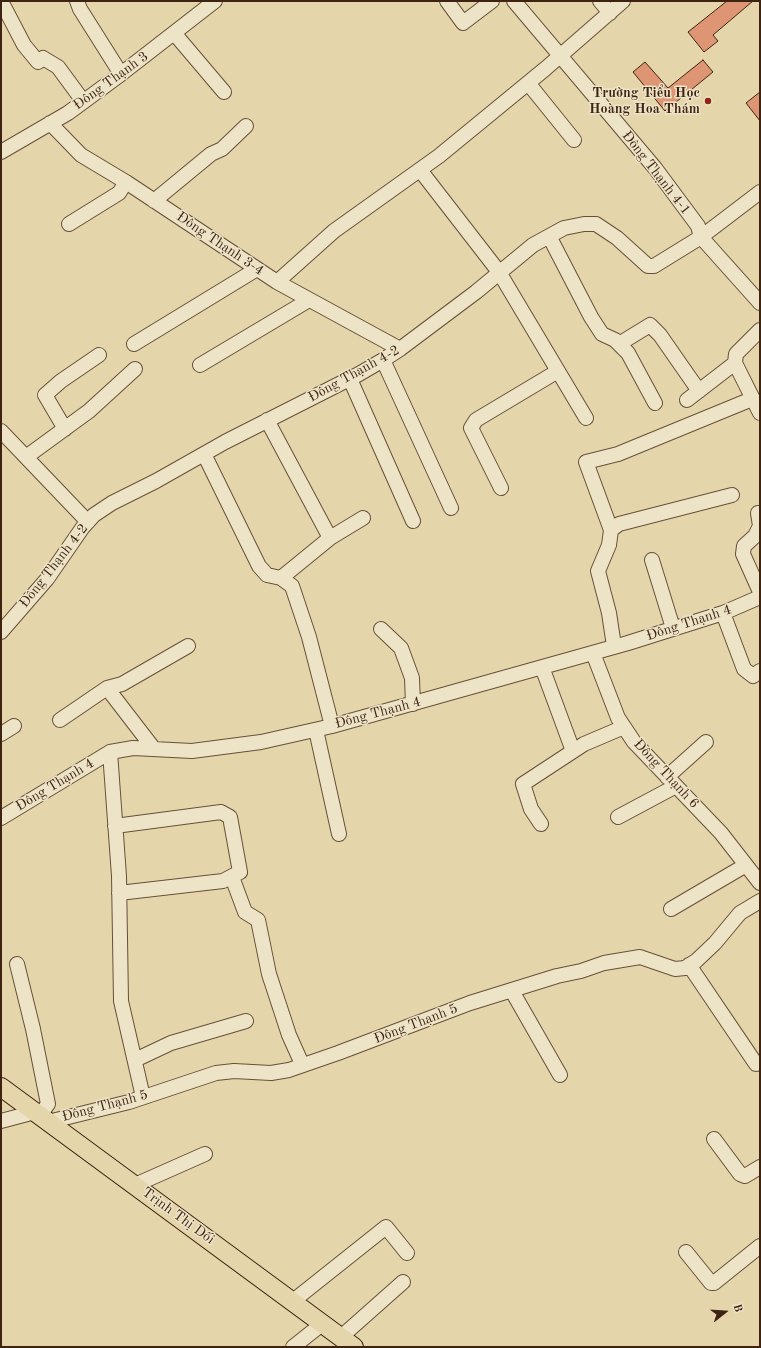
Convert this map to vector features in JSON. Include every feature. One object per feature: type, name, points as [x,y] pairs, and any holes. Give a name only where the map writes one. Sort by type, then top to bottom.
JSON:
[{"type":"main road","name":"Trịnh Thị Dối","points":[[1,1087],[347,1342]]},
{"type":"street","points":[[1,1],[24,46],[38,62],[43,58],[58,67],[83,102]]},
{"type":"street","points":[[77,1],[80,9],[121,74]]},
{"type":"street","name":"Đông Thạnh 3","points":[[1,152],[50,124],[83,102],[174,34],[215,1]]},
{"type":"street","points":[[447,1],[463,23],[492,1]]},
{"type":"street","name":"Đông Thạnh 4-1","points":[[514,1],[655,168],[698,226],[701,237],[760,303]]},
{"type":"street","points":[[600,1],[610,13]]},
{"type":"street","points":[[277,282],[334,231],[407,177],[420,170],[528,83],[623,1]]},
{"type":"street","points":[[174,34],[224,92]]},
{"type":"street","points":[[528,83],[574,140]]},
{"type":"street","name":"Đông Thạnh 3-4","points":[[50,124],[81,155],[126,182],[277,282],[400,349]]},
{"type":"street","points":[[154,201],[211,154],[222,149],[246,126]]},
{"type":"street","points":[[420,170],[500,272],[586,418]]},
{"type":"street","points":[[69,224],[119,193],[126,182]]},
{"type":"street","name":"Đông Thạnh 4-2","points":[[1,632],[47,579],[88,522],[112,503],[156,481],[267,420],[350,379],[383,360],[476,292],[533,245],[564,228],[584,224],[596,224],[617,238],[648,266],[654,266],[667,260],[701,237],[760,192]]},
{"type":"street","points":[[549,236],[591,317],[602,334],[619,344],[628,353],[655,403]]},
{"type":"street","points":[[134,344],[257,269]]},
{"type":"street","points":[[200,365],[309,300]]},
{"type":"street","points":[[619,344],[650,325],[660,335],[699,391]]},
{"type":"street","points":[[760,330],[736,354],[735,363],[760,414]]},
{"type":"street","points":[[65,429],[45,395],[99,355]]},
{"type":"street","points":[[383,360],[451,508]]},
{"type":"street","points":[[687,400],[735,363]]},
{"type":"street","points":[[26,457],[89,411],[135,369]]},
{"type":"street","points":[[501,488],[471,428],[476,420],[558,370]]},
{"type":"street","points":[[350,379],[414,521]]},
{"type":"street","points":[[614,646],[609,612],[598,571],[609,545],[611,530],[586,462],[618,454],[752,399]]},
{"type":"street","points":[[267,420],[330,538]]},
{"type":"street","points":[[1,431],[88,522]]},
{"type":"street","points":[[204,454],[260,566],[267,575],[281,578],[292,586],[309,637],[332,726]]},
{"type":"street","points":[[611,530],[620,524],[732,495]]},
{"type":"street","points":[[758,513],[760,526],[755,536],[744,546],[743,554],[760,592]]},
{"type":"street","points":[[281,578],[330,538],[363,518]]},
{"type":"street","points":[[652,560],[673,628]]},
{"type":"street","name":"Đông Thạnh 4","points":[[1,818],[110,752],[133,748],[192,751],[261,742],[316,730],[593,653],[723,613],[760,597]]},
{"type":"street","points":[[723,613],[744,669],[753,676],[760,671]]},
{"type":"street","points":[[381,629],[402,648],[412,678],[413,704]]},
{"type":"street","points":[[60,720],[107,688],[122,684],[188,646]]},
{"type":"street","name":"Đông Thạnh 6","points":[[593,653],[618,718],[634,742],[721,833],[760,883]]},
{"type":"street","points":[[542,667],[573,751]]},
{"type":"street","points":[[107,688],[154,749]]},
{"type":"street","points":[[1,734],[14,726]]},
{"type":"street","points":[[541,824],[530,809],[523,784],[584,744],[624,727]]},
{"type":"street","points":[[316,730],[339,834]]},
{"type":"street","points":[[618,817],[672,782],[706,742]]},
{"type":"street","points":[[110,752],[119,893],[121,1001],[143,1097]]},
{"type":"street","points":[[115,826],[221,812],[230,817],[240,872],[223,881],[119,893]]},
{"type":"street","points":[[671,910],[746,865]]},
{"type":"street","points":[[232,877],[245,912],[258,920],[269,974],[289,1035],[302,1064]]},
{"type":"street","points":[[756,1064],[689,966],[715,943],[740,913],[760,901]]},
{"type":"street","name":"Đông Thạnh 5","points":[[1,1121],[41,1116],[143,1097],[216,1074],[234,1071],[271,1073],[289,1070],[470,1003],[604,963],[640,957],[674,969],[689,966]]},
{"type":"street","points":[[17,964],[33,1029],[48,1104],[41,1116]]},
{"type":"street","points":[[512,991],[560,1075]]},
{"type":"street","points":[[134,1060],[171,1043],[246,1021]]},
{"type":"street","points":[[714,1139],[740,1174],[744,1176],[760,1167]]},
{"type":"street","points":[[135,1185],[205,1154]]},
{"type":"street","points":[[293,1301],[386,1226],[407,1253]]},
{"type":"street","points":[[686,1252],[711,1283],[714,1283],[760,1246]]},
{"type":"street","points":[[347,1342],[403,1282]]},
{"type":"street","points":[[294,1347],[322,1324]]},
{"type":"building","points":[[727,1],[753,1],[713,35],[718,41],[704,52],[688,32]]},
{"type":"building","points":[[703,60],[713,72],[665,111],[633,72],[645,62],[668,88]]},
{"type":"building","points":[[760,92],[760,121],[746,103]]},
{"type":"place","name":"Trường Tiểu Học Hoàng Hoa Thám","points":[[708,101]]}]
